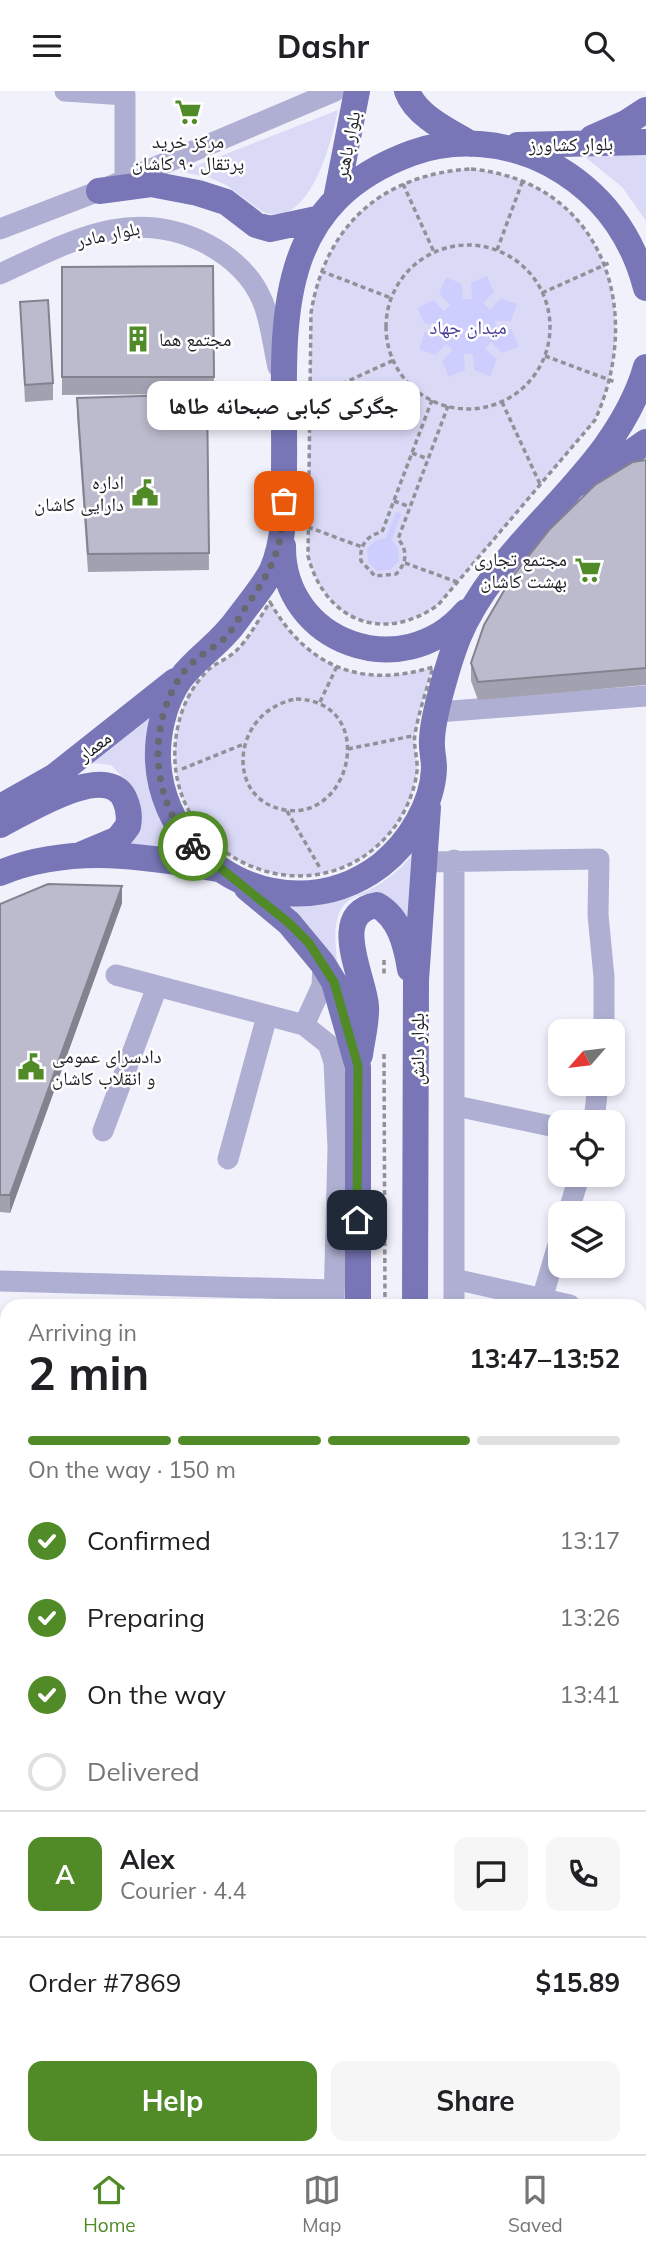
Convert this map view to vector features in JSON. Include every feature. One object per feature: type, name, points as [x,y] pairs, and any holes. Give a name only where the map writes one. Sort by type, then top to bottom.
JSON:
[{"type":"main road","name":"بلوار باهنر","points":[[329,209],[357,91]]},
{"type":"main road","points":[[407,91],[410,99],[435,123],[527,168],[565,172],[585,187],[619,224],[622,257],[646,288]]},
{"type":"main road","points":[[577,145],[626,124],[646,110]]},
{"type":"main road","name":"بلوار کشاورز","points":[[483,145],[646,142]]},
{"type":"main road","points":[[483,145],[422,149],[397,172],[355,183],[329,209],[309,267],[286,311],[298,398],[296,526],[283,559],[288,582],[298,602],[312,619],[348,643],[372,650],[416,646],[437,638],[456,624],[467,591],[550,493],[615,435],[633,380]]},
{"type":"main road","points":[[99,191],[151,184],[198,193],[226,202],[256,225],[270,229],[329,209]]},
{"type":"main road","points":[[550,493],[646,442]]},
{"type":"main road","points":[[550,493],[604,482],[646,469]]},
{"type":"main road","points":[[296,526],[272,570],[225,638],[195,658],[181,676],[163,715],[158,737],[168,772],[175,821],[194,848],[289,923],[323,964],[334,982],[358,1066]]},
{"type":"main road","points":[[0,873],[50,859],[80,855],[134,855],[228,875],[279,892],[325,881],[363,876],[398,850],[411,833],[429,793],[434,771],[428,729],[457,641],[467,591]]},
{"type":"main road","name":"معمار","points":[[6,800],[64,769],[181,676]]},
{"type":"main road","points":[[0,825],[92,783],[113,786],[123,794],[128,806],[128,826],[118,839],[80,855]]},
{"type":"main road","name":"بلوار دانش","points":[[415,1299],[416,1012],[429,793]]},
{"type":"main road","points":[[358,1299],[358,1066],[366,1007],[351,942],[352,926],[370,906],[377,905],[386,910],[401,934],[416,1012]]},
{"type":"street","points":[[65,91],[125,95],[125,181]]},
{"type":"street","name":"بلوار مادر","points":[[0,229],[125,181],[335,91]]},
{"type":"street","name":"بلوار مادر","points":[[0,274],[68,243],[123,228],[152,225],[197,239],[225,254],[240,266],[263,301],[298,398]]},
{"type":"street","points":[[428,729],[646,696]]},
{"type":"street","points":[[425,862],[599,859],[598,915],[604,977],[604,1019]]},
{"type":"street","points":[[454,860],[454,1299]]},
{"type":"street","points":[[304,1025],[322,986],[323,964]]},
{"type":"street","points":[[0,1281],[334,1298],[338,1148],[331,1051],[321,1037],[304,1025],[116,975]]},
{"type":"street","points":[[103,1131],[158,987]]},
{"type":"street","points":[[228,1159],[267,1016]]},
{"type":"street","points":[[456,1106],[548,1125]]},
{"type":"street","points":[[454,1279],[542,1299],[548,1278]]},
{"type":"path","points":[[497,250],[527,168]]},
{"type":"path","points":[[397,172],[428,174],[471,169],[527,168],[569,206],[598,238],[622,257]]},
{"type":"path","points":[[397,172],[434,252]]},
{"type":"path","points":[[309,267],[330,251],[355,217],[371,203],[397,172]]},
{"type":"path","points":[[465,244],[497,250],[524,267],[542,293],[550,324],[545,356],[528,383],[502,401],[475,408],[447,406],[432,400],[409,383],[394,361],[386,329],[391,298],[408,270],[434,252],[465,244]]},
{"type":"path","points":[[614,269],[622,257]]},
{"type":"path","points":[[542,293],[622,257]]},
{"type":"path","points":[[309,267],[391,298]]},
{"type":"path","points":[[309,267],[311,313],[298,398],[296,526],[320,588],[344,612],[359,620],[392,625],[409,622],[467,591],[550,493],[595,420],[633,380]]},
{"type":"path","points":[[545,356],[633,380]]},
{"type":"path","points":[[298,398],[394,361]]},
{"type":"path","points":[[618,372],[633,380]]},
{"type":"path","points":[[432,400],[382,533],[370,536],[362,547],[361,561],[375,576],[396,574],[404,563],[405,549],[398,538],[447,406]]},
{"type":"path","points":[[502,401],[550,493]]},
{"type":"path","points":[[412,453],[428,459]]},
{"type":"path","points":[[394,501],[410,507]]},
{"type":"path","points":[[296,526],[362,547]]},
{"type":"path","points":[[404,563],[467,591]]},
{"type":"path","points":[[270,602],[298,642],[337,667],[386,677],[433,667],[428,729],[415,779],[397,823],[371,851],[325,881],[253,868],[228,855],[207,836],[190,813],[168,772],[179,720],[191,694],[207,671],[237,650],[270,602]]},
{"type":"path","points":[[308,699],[331,708],[344,729],[348,749],[343,776],[328,796],[308,808],[286,810],[271,807],[253,790],[244,768],[244,744],[254,721],[263,712],[284,701],[308,699]]},
{"type":"path","points":[[348,749],[428,729]]},
{"type":"path","points":[[168,772],[244,744]]},
{"type":"path","points":[[286,810],[325,881]]},
{"type":"path","points":[[384,950],[384,978]]},
{"type":"path","points":[[384,1046],[385,1299]]},
{"type":"green space","points":[[338,110],[316,179],[306,196],[294,208],[279,214],[263,212],[226,185],[208,177],[180,172]]},
{"type":"green space","points":[[580,153],[646,155],[646,221],[622,187]]},
{"type":"green space","name":"میدان جهاد","points":[[471,169],[516,179],[552,198],[581,224],[601,257],[612,295],[615,335],[610,378],[595,420],[438,605],[417,617],[397,623],[377,624],[342,610],[328,597],[316,578],[308,556],[311,313],[318,282],[329,255],[344,231],[363,210],[410,181],[439,173]]},
{"type":"green space","points":[[270,602],[301,643],[338,667],[382,675],[433,667],[415,734],[416,778],[404,812],[396,825],[362,857],[324,873],[283,875],[245,863],[212,841],[188,809],[176,769],[179,722],[190,692],[205,673],[242,645]]},
{"type":"green space","points":[[156,709],[191,856],[111,848],[129,784],[111,765],[93,763]]},
{"type":"green space","points":[[412,855],[408,934],[376,897],[355,897],[346,903],[337,920],[338,973],[282,906],[319,905],[354,896],[385,880]]},
{"type":"water","points":[[487,276],[494,292],[483,303],[490,310],[501,298],[517,304],[511,321],[495,321],[496,331],[511,329],[519,346],[502,353],[491,342],[485,349],[497,359],[490,376],[474,370],[473,354],[464,354],[465,370],[449,377],[442,361],[453,350],[446,344],[435,355],[419,349],[425,332],[441,332],[440,322],[425,324],[417,308],[434,300],[444,311],[451,305],[439,294],[446,277],[462,284],[463,299],[472,299],[471,283]]},
{"type":"water","points":[[396,512],[401,514],[392,540],[398,548],[399,561],[390,570],[377,571],[368,562],[367,549],[376,540],[386,538]]},
{"type":"building","name":"مجتمع هما","points":[[213,266],[214,377],[62,377],[62,267]]},
{"type":"building","points":[[48,300],[53,383],[25,385],[20,302]]},
{"type":"building","name":"اداره دارایی کاشان","points":[[207,394],[209,553],[88,554],[77,398]]},
{"type":"building","name":"مجتمع تجاری بهشت کاشان","points":[[646,460],[646,668],[478,682],[471,663],[484,625],[512,577],[550,529],[595,485],[633,462]]},
{"type":"building","name":"دادسرای عمومی و انقلاب کاشان","points":[[48,884],[122,886],[10,1195],[0,1195],[0,904]]},
{"type":"way so far","points":[[193,846],[175,821],[160,780],[158,737],[163,715],[181,676],[195,658],[225,638],[272,570],[284,526],[284,501]]},
{"type":"place","name":"مرکز خرید پرتقال ۹۰ کاشان","points":[[188,112]]},
{"type":"place","name":"مجتمع هما","points":[[138,339]]},
{"type":"place","name":"اداره دارایی کاشان","points":[[145,493]]},
{"type":"place","name":"جگرکی کبابی صبحانه طاها","points":[[284,501]]},
{"type":"place","name":"مجتمع تجاری بهشت کاشان","points":[[588,570]]},
{"type":"place","name":"دادسرای عمومی و انقلاب کاشان","points":[[31,1067]]},
{"type":"route","points":[[193,846],[218,869],[237,880],[289,923],[309,943],[334,982],[358,1066],[357,1220]]}]
